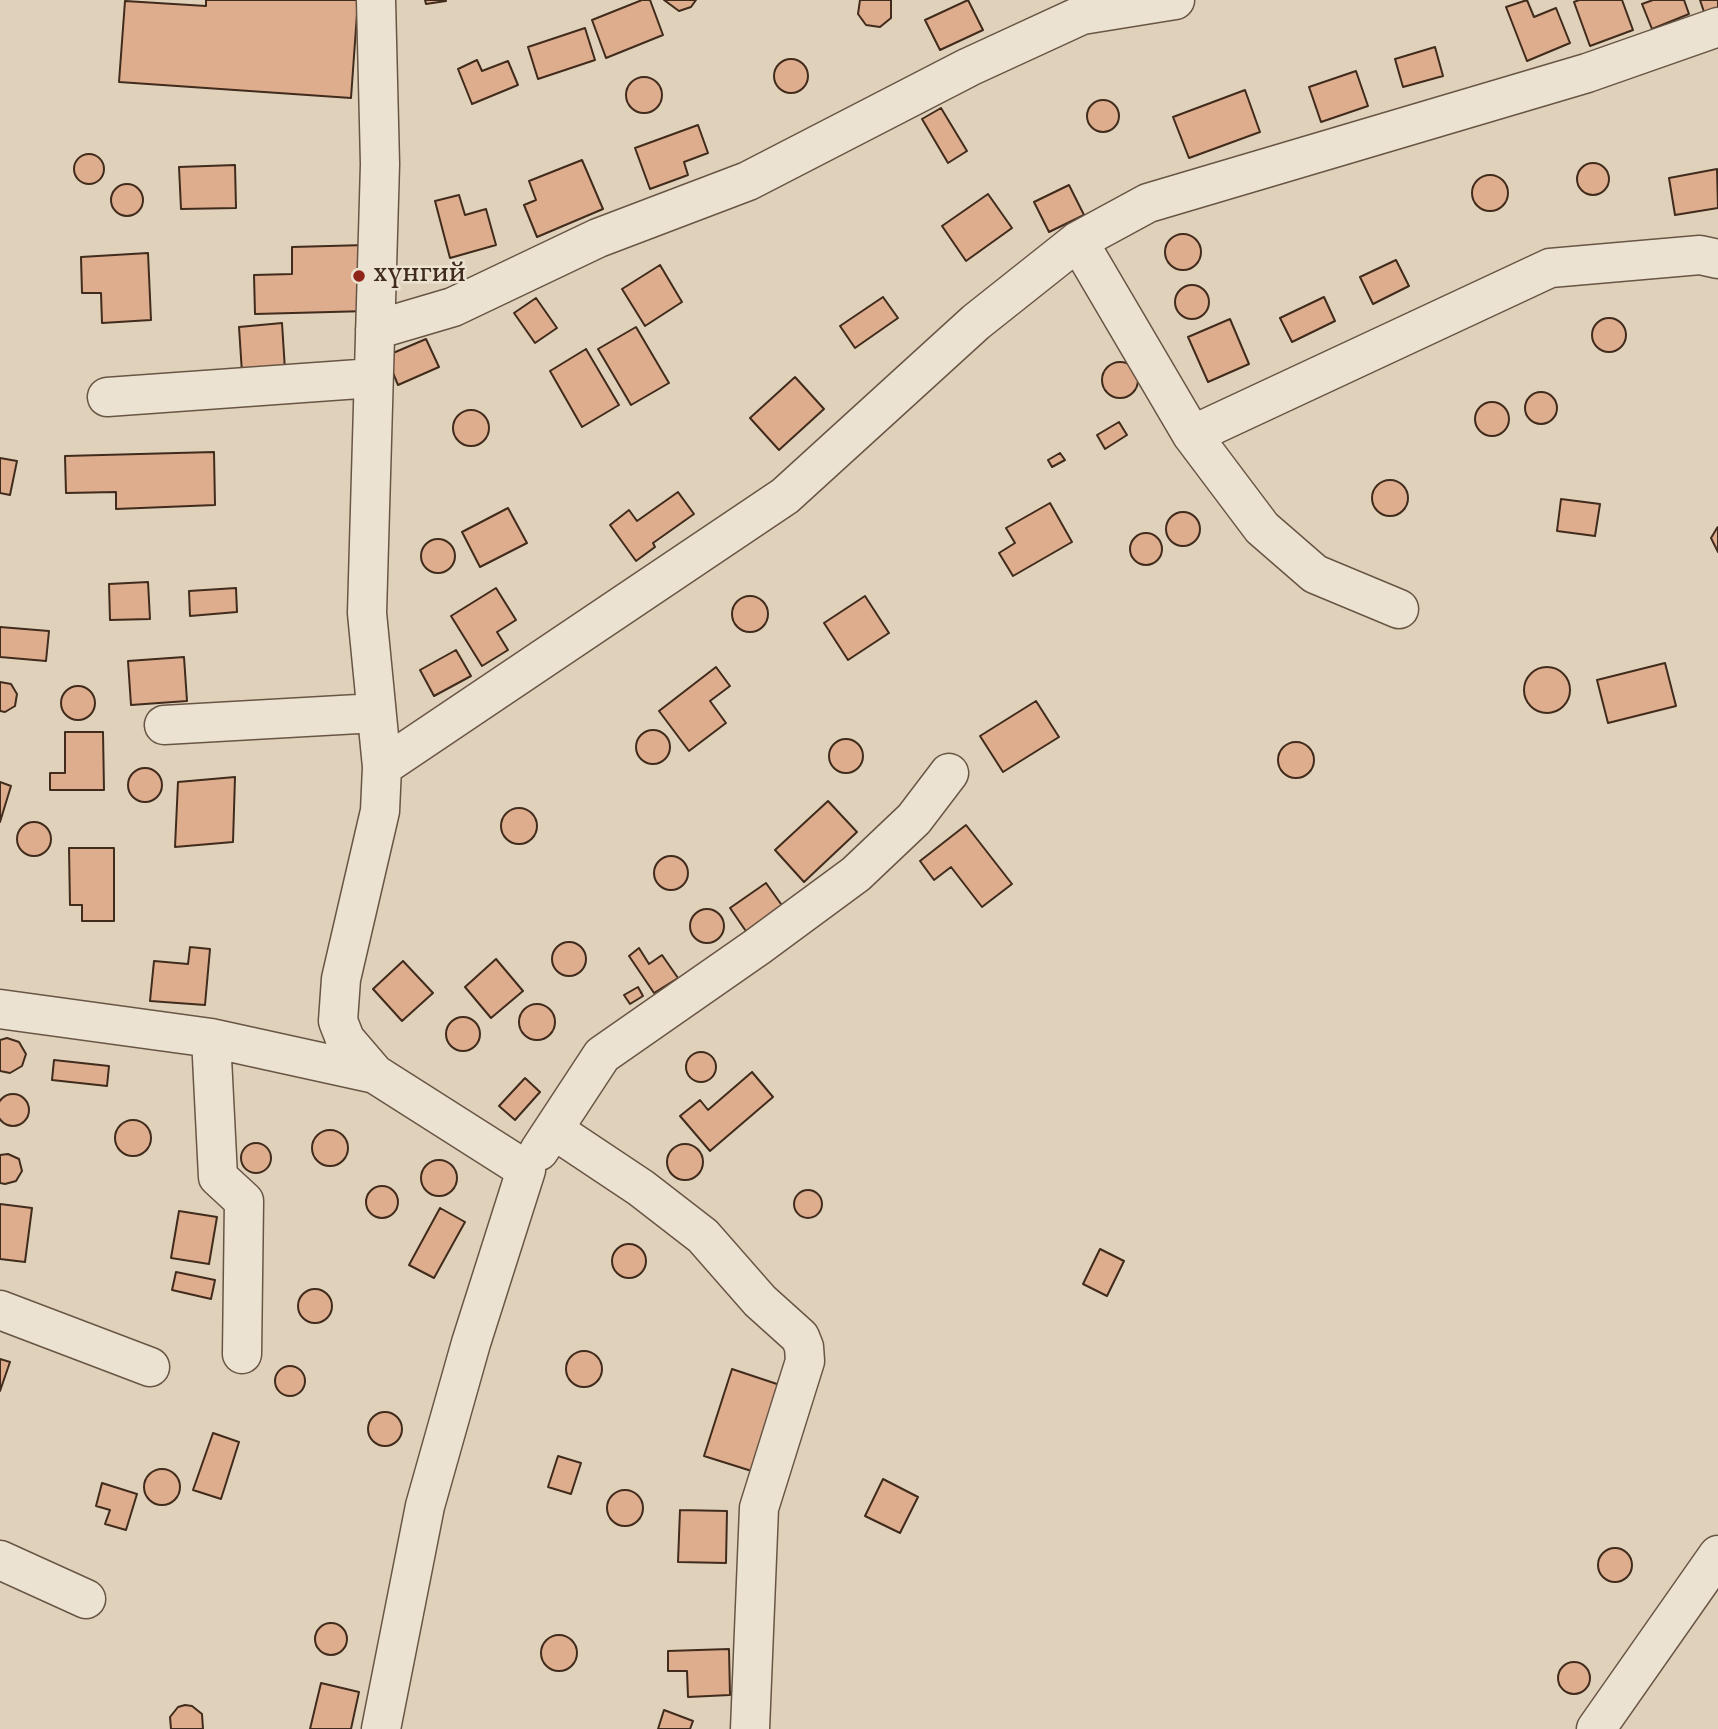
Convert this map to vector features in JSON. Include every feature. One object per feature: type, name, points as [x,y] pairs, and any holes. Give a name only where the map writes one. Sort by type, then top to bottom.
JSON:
[{"type":"street","points":[[376,0],[380,164],[367,613],[382,767],[380,811],[341,979],[338,1021],[345,1039],[374,1074],[527,1170]]},
{"type":"street","points":[[375,330],[453,307],[598,238],[748,181],[969,66],[1082,15],[1175,0]]},
{"type":"street","points":[[382,767],[785,496],[976,322],[1078,241],[1148,203],[1587,73],[1718,27]]},
{"type":"street","points":[[1078,241],[1192,435],[1262,528],[1315,574],[1399,609]]},
{"type":"street","points":[[1192,435],[1550,268],[1700,255],[1718,259]]},
{"type":"street","points":[[107,397],[373,378]]},
{"type":"street","points":[[164,726],[376,713]]},
{"type":"street","points":[[381,1729],[425,1506],[471,1343],[527,1170],[602,1055],[856,874],[914,819],[948,773]]},
{"type":"street","points":[[0,1009],[211,1038],[374,1074]]},
{"type":"street","points":[[211,1038],[218,1177],[244,1201],[242,1354]]},
{"type":"street","points":[[554,1130],[641,1188],[703,1236],[760,1301],[800,1337],[804,1347],[805,1361],[759,1508],[750,1729]]},
{"type":"street","points":[[0,1310],[150,1367]]},
{"type":"street","points":[[1597,1729],[1718,1555]]},
{"type":"street","points":[[0,1560],[86,1599]]},
{"type":"building","points":[[206,0],[358,0],[351,98],[119,82],[125,1],[206,6]]},
{"type":"building","points":[[425,0],[445,0],[446,1],[426,4]]},
{"type":"building","points":[[642,0],[650,0],[663,35],[606,58],[592,20]]},
{"type":"building","points":[[664,0],[696,0],[691,7],[679,11]]},
{"type":"building","points":[[860,0],[891,0],[891,18],[880,27],[866,25],[858,14]]},
{"type":"building","points":[[968,0],[983,30],[940,50],[925,20]]},
{"type":"building","points":[[1527,0],[1534,17],[1556,8],[1570,43],[1527,61],[1506,7]]},
{"type":"building","points":[[1622,0],[1633,30],[1590,46],[1574,2]]},
{"type":"building","points":[[1653,0],[1684,0],[1689,14],[1652,29],[1642,4]]},
{"type":"building","points":[[1700,0],[1718,0],[1718,11],[1705,15]]},
{"type":"building","points":[[585,28],[595,60],[538,79],[528,47]]},
{"type":"building","points":[[1435,47],[1443,76],[1403,87],[1395,59]]},
{"type":"building","points":[[791,59],[803,64],[808,76],[803,88],[791,93],[779,88],[774,76],[779,64]]},
{"type":"building","points":[[477,60],[482,71],[508,61],[518,85],[472,104],[458,69]]},
{"type":"building","points":[[1356,71],[1368,106],[1321,122],[1309,87]]},
{"type":"building","points":[[644,77],[657,82],[662,95],[657,108],[644,113],[631,108],[626,95],[631,82]]},
{"type":"building","points":[[1245,90],[1260,132],[1189,158],[1173,117]]},
{"type":"building","points":[[1103,100],[1114,105],[1119,116],[1114,127],[1103,132],[1092,127],[1087,116],[1092,105]]},
{"type":"building","points":[[941,108],[967,151],[948,163],[922,119]]},
{"type":"building","points":[[698,125],[708,153],[684,162],[688,175],[650,189],[635,148]]},
{"type":"building","points":[[89,154],[100,158],[104,169],[100,180],[89,184],[78,180],[74,169],[78,158]]},
{"type":"building","points":[[582,160],[603,209],[537,237],[524,205],[536,200],[529,181]]},
{"type":"building","points":[[1593,163],[1604,168],[1609,179],[1604,190],[1593,195],[1582,190],[1577,179],[1582,168]]},
{"type":"building","points":[[235,165],[236,208],[181,209],[179,167]]},
{"type":"building","points":[[1717,169],[1718,208],[1675,215],[1669,178]]},
{"type":"building","points":[[1490,175],[1502,181],[1508,193],[1502,205],[1490,211],[1478,205],[1472,193],[1478,181]]},
{"type":"building","points":[[127,184],[138,189],[143,200],[138,211],[127,216],[116,211],[111,200],[116,189]]},
{"type":"building","points":[[1069,185],[1084,215],[1049,232],[1034,202]]},
{"type":"building","points":[[988,194],[1012,228],[966,261],[942,226]]},
{"type":"building","points":[[459,195],[465,215],[486,209],[496,245],[450,258],[435,201]]},
{"type":"building","points":[[1183,234],[1195,240],[1201,252],[1195,264],[1183,270],[1171,264],[1165,252],[1171,240]]},
{"type":"building","points":[[366,245],[368,311],[255,314],[254,275],[292,274],[292,247]]},
{"type":"building","points":[[148,253],[151,320],[102,323],[101,293],[82,293],[81,257]]},
{"type":"building","points":[[1396,260],[1409,286],[1373,304],[1360,277]]},
{"type":"building","points":[[660,265],[682,302],[645,326],[622,289]]},
{"type":"building","points":[[1192,285],[1204,290],[1209,302],[1204,314],[1192,319],[1180,314],[1175,302],[1180,290]]},
{"type":"building","points":[[883,297],[898,318],[855,348],[840,326]]},
{"type":"building","points":[[1324,297],[1335,321],[1292,342],[1280,318]]},
{"type":"building","points":[[536,298],[557,328],[535,343],[514,313]]},
{"type":"building","points":[[1609,318],[1621,323],[1626,335],[1621,347],[1609,352],[1597,347],[1592,335],[1597,323]]},
{"type":"building","points":[[1230,319],[1249,364],[1208,382],[1188,337]]},
{"type":"building","points":[[282,323],[285,370],[242,373],[239,327]]},
{"type":"building","points":[[636,327],[669,383],[631,405],[598,349]]},
{"type":"building","points":[[426,339],[439,367],[398,385],[386,356]]},
{"type":"building","points":[[586,349],[619,405],[582,427],[550,371]]},
{"type":"building","points":[[1120,362],[1133,367],[1138,380],[1133,393],[1120,398],[1107,393],[1102,380],[1107,367]]},
{"type":"building","points":[[795,377],[824,409],[779,450],[750,418]]},
{"type":"building","points":[[1541,392],[1552,397],[1557,408],[1552,419],[1541,424],[1530,419],[1525,408],[1530,397]]},
{"type":"building","points":[[1492,402],[1504,407],[1509,419],[1504,431],[1492,436],[1480,431],[1475,419],[1480,407]]},
{"type":"building","points":[[471,410],[483,416],[489,428],[483,440],[471,446],[459,440],[453,428],[459,416]]},
{"type":"building","points":[[1119,422],[1127,435],[1105,449],[1097,435]]},
{"type":"building","points":[[214,452],[215,505],[116,509],[116,492],[66,493],[65,456]]},
{"type":"building","points":[[1060,453],[1065,460],[1052,467],[1048,460]]},
{"type":"building","points":[[0,458],[17,461],[10,495],[0,493]]},
{"type":"building","points":[[1390,480],[1403,485],[1408,498],[1403,511],[1390,516],[1377,511],[1372,498],[1377,485]]},
{"type":"building","points":[[678,492],[694,514],[653,543],[655,547],[636,561],[610,525],[629,510],[637,521]]},
{"type":"building","points":[[1561,499],[1600,504],[1595,536],[1557,531]]},
{"type":"building","points":[[1050,503],[1072,542],[1013,576],[999,553],[1015,543],[1006,528]]},
{"type":"building","points":[[508,508],[527,543],[480,567],[462,532]]},
{"type":"building","points":[[1183,512],[1195,517],[1200,529],[1195,541],[1183,546],[1171,541],[1166,529],[1171,517]]},
{"type":"building","points":[[1718,527],[1718,552],[1711,538]]},
{"type":"building","points":[[1146,533],[1157,538],[1162,549],[1157,560],[1146,565],[1135,560],[1130,549],[1135,538]]},
{"type":"building","points":[[438,539],[450,544],[455,556],[450,568],[438,573],[426,568],[421,556],[426,544]]},
{"type":"building","points":[[148,582],[150,619],[110,620],[109,584]]},
{"type":"building","points":[[236,588],[237,612],[190,616],[189,591]]},
{"type":"building","points":[[496,588],[516,620],[497,632],[508,650],[482,666],[451,616]]},
{"type":"building","points":[[750,596],[763,601],[768,614],[763,627],[750,632],[737,627],[732,614],[737,601]]},
{"type":"building","points":[[865,596],[889,633],[848,660],[824,623]]},
{"type":"building","points":[[0,627],[49,631],[46,661],[0,657]]},
{"type":"building","points":[[456,650],[471,676],[434,696],[420,670]]},
{"type":"building","points":[[184,657],[187,701],[131,705],[128,661]]},
{"type":"building","points":[[1665,663],[1676,706],[1608,723],[1597,680]]},
{"type":"building","points":[[716,667],[730,686],[710,701],[726,723],[689,751],[659,711]]},
{"type":"building","points":[[1547,667],[1556,668],[1563,674],[1569,681],[1569,699],[1563,706],[1556,712],[1547,713],[1538,712],[1531,706],[1525,699],[1524,690],[1525,681],[1531,674],[1538,668]]},
{"type":"building","points":[[0,682],[11,684],[17,694],[15,706],[5,712],[0,711]]},
{"type":"building","points":[[78,686],[90,691],[95,703],[90,715],[78,720],[66,715],[61,703],[66,691]]},
{"type":"building","points":[[1036,701],[1059,737],[1003,772],[980,736]]},
{"type":"building","points":[[653,730],[665,735],[670,747],[665,759],[653,764],[641,759],[636,747],[641,735]]},
{"type":"building","points":[[65,732],[103,732],[104,790],[50,790],[50,773],[65,773]]},
{"type":"building","points":[[846,739],[858,744],[863,756],[858,768],[846,773],[834,768],[829,756],[834,744]]},
{"type":"building","points":[[1296,742],[1309,747],[1314,760],[1309,773],[1296,778],[1283,773],[1278,760],[1283,747]]},
{"type":"building","points":[[145,768],[157,773],[162,785],[157,797],[145,802],[133,797],[128,785],[133,773]]},
{"type":"building","points":[[235,777],[233,842],[175,847],[178,782]]},
{"type":"building","points":[[0,782],[11,786],[0,822]]},
{"type":"building","points":[[828,801],[857,832],[804,882],[775,850]]},
{"type":"building","points":[[519,808],[532,813],[537,826],[532,839],[519,844],[506,839],[501,826],[506,813]]},
{"type":"building","points":[[34,822],[46,827],[51,839],[46,851],[34,856],[22,851],[17,839],[22,827]]},
{"type":"building","points":[[966,825],[1012,884],[982,907],[951,867],[934,880],[920,861]]},
{"type":"building","points":[[69,848],[114,848],[114,921],[82,921],[82,905],[70,905]]},
{"type":"building","points":[[671,856],[683,861],[688,873],[683,885],[671,890],[659,885],[654,873],[659,861]]},
{"type":"building","points":[[766,883],[786,911],[750,937],[730,908]]},
{"type":"building","points":[[707,909],[719,914],[724,926],[719,938],[707,943],[695,938],[690,926],[695,914]]},
{"type":"building","points":[[569,942],[581,947],[586,959],[581,971],[569,976],[557,971],[552,959],[557,947]]},
{"type":"building","points":[[190,947],[210,949],[205,1005],[150,1001],[154,961],[188,964]]},
{"type":"building","points":[[639,948],[649,964],[662,955],[678,978],[654,993],[629,956]]},
{"type":"building","points":[[496,959],[523,991],[491,1018],[465,987]]},
{"type":"building","points":[[403,961],[433,993],[402,1021],[373,989]]},
{"type":"building","points":[[638,987],[643,996],[630,1004],[624,995]]},
{"type":"building","points":[[537,1004],[550,1009],[555,1022],[550,1035],[537,1040],[524,1035],[519,1022],[524,1009]]},
{"type":"building","points":[[463,1017],[475,1022],[480,1034],[475,1046],[463,1051],[451,1046],[446,1034],[451,1022]]},
{"type":"building","points":[[7,1038],[19,1042],[26,1054],[22,1066],[10,1073],[0,1071],[0,1040]]},
{"type":"building","points":[[701,1052],[712,1056],[716,1067],[712,1078],[701,1082],[690,1078],[686,1067],[690,1056]]},
{"type":"building","points":[[54,1060],[109,1066],[107,1086],[52,1080]]},
{"type":"building","points":[[752,1072],[773,1097],[710,1151],[680,1116],[700,1100],[708,1110]]},
{"type":"building","points":[[525,1078],[540,1092],[515,1120],[499,1106]]},
{"type":"building","points":[[13,1094],[24,1099],[29,1110],[24,1121],[13,1126],[2,1121],[-3,1110],[2,1099]]},
{"type":"building","points":[[133,1120],[146,1125],[151,1138],[146,1151],[133,1156],[120,1151],[115,1138],[120,1125]]},
{"type":"building","points":[[330,1130],[343,1135],[348,1148],[343,1161],[330,1166],[317,1161],[312,1148],[317,1135]]},
{"type":"building","points":[[256,1143],[262,1144],[270,1152],[270,1164],[262,1172],[256,1173],[250,1172],[242,1164],[241,1158],[242,1152],[250,1144]]},
{"type":"building","points":[[685,1144],[698,1149],[703,1162],[698,1175],[685,1180],[672,1175],[667,1162],[672,1149]]},
{"type":"building","points":[[8,1154],[19,1159],[22,1171],[16,1181],[5,1184],[0,1183],[0,1155]]},
{"type":"building","points":[[439,1160],[452,1165],[457,1178],[452,1191],[439,1196],[426,1191],[421,1178],[426,1165]]},
{"type":"building","points":[[382,1186],[394,1190],[398,1202],[394,1214],[382,1218],[370,1214],[366,1202],[370,1190]]},
{"type":"building","points":[[808,1190],[818,1194],[822,1204],[818,1214],[808,1218],[798,1214],[794,1204],[798,1194]]},
{"type":"building","points":[[0,1204],[32,1208],[25,1262],[0,1259]]},
{"type":"building","points":[[440,1208],[465,1222],[434,1278],[409,1265]]},
{"type":"building","points":[[179,1211],[217,1217],[209,1264],[171,1258]]},
{"type":"building","points":[[629,1244],[641,1249],[646,1261],[641,1273],[629,1278],[617,1273],[612,1261],[617,1249]]},
{"type":"building","points":[[1100,1249],[1124,1261],[1107,1296],[1083,1284]]},
{"type":"building","points":[[176,1272],[215,1280],[211,1299],[172,1290]]},
{"type":"building","points":[[315,1289],[327,1294],[332,1306],[327,1318],[315,1323],[303,1318],[298,1306],[303,1294]]},
{"type":"building","points":[[584,1351],[597,1356],[602,1369],[597,1382],[584,1387],[571,1382],[566,1369],[571,1356]]},
{"type":"building","points":[[0,1359],[10,1362],[0,1391]]},
{"type":"building","points":[[290,1366],[301,1370],[305,1381],[301,1392],[290,1396],[279,1392],[275,1381],[279,1370]]},
{"type":"building","points":[[732,1369],[786,1387],[758,1473],[704,1456]]},
{"type":"building","points":[[385,1412],[397,1417],[402,1429],[397,1441],[385,1446],[373,1441],[368,1429],[373,1417]]},
{"type":"building","points":[[213,1433],[239,1442],[221,1499],[193,1490]]},
{"type":"building","points":[[558,1456],[581,1463],[571,1494],[548,1487]]},
{"type":"building","points":[[162,1469],[175,1474],[180,1487],[175,1500],[162,1505],[149,1500],[144,1487],[149,1474]]},
{"type":"building","points":[[883,1479],[918,1497],[900,1533],[865,1516]]},
{"type":"building","points":[[102,1483],[137,1494],[126,1530],[105,1524],[110,1510],[96,1506]]},
{"type":"building","points":[[625,1490],[638,1495],[643,1508],[638,1521],[625,1526],[612,1521],[607,1508],[612,1495]]},
{"type":"building","points":[[680,1510],[727,1511],[726,1563],[678,1562]]},
{"type":"building","points":[[1615,1548],[1627,1553],[1632,1565],[1627,1577],[1615,1582],[1603,1577],[1598,1565],[1603,1553]]},
{"type":"building","points":[[331,1623],[342,1628],[347,1639],[342,1650],[331,1655],[320,1650],[315,1639],[320,1628]]},
{"type":"building","points":[[559,1635],[572,1640],[577,1653],[572,1666],[559,1671],[546,1666],[541,1653],[546,1640]]},
{"type":"building","points":[[729,1649],[730,1695],[688,1697],[687,1671],[668,1671],[668,1651]]},
{"type":"building","points":[[1574,1662],[1585,1667],[1590,1678],[1585,1689],[1574,1694],[1563,1689],[1558,1678],[1563,1667]]},
{"type":"building","points":[[321,1683],[359,1692],[351,1729],[310,1729]]},
{"type":"building","points":[[192,1706],[202,1714],[203,1729],[171,1729],[170,1717],[178,1707]]},
{"type":"building","points":[[664,1710],[693,1721],[690,1729],[658,1729]]},
{"type":"place","name":"хүнгий","points":[[359,276]]}]
